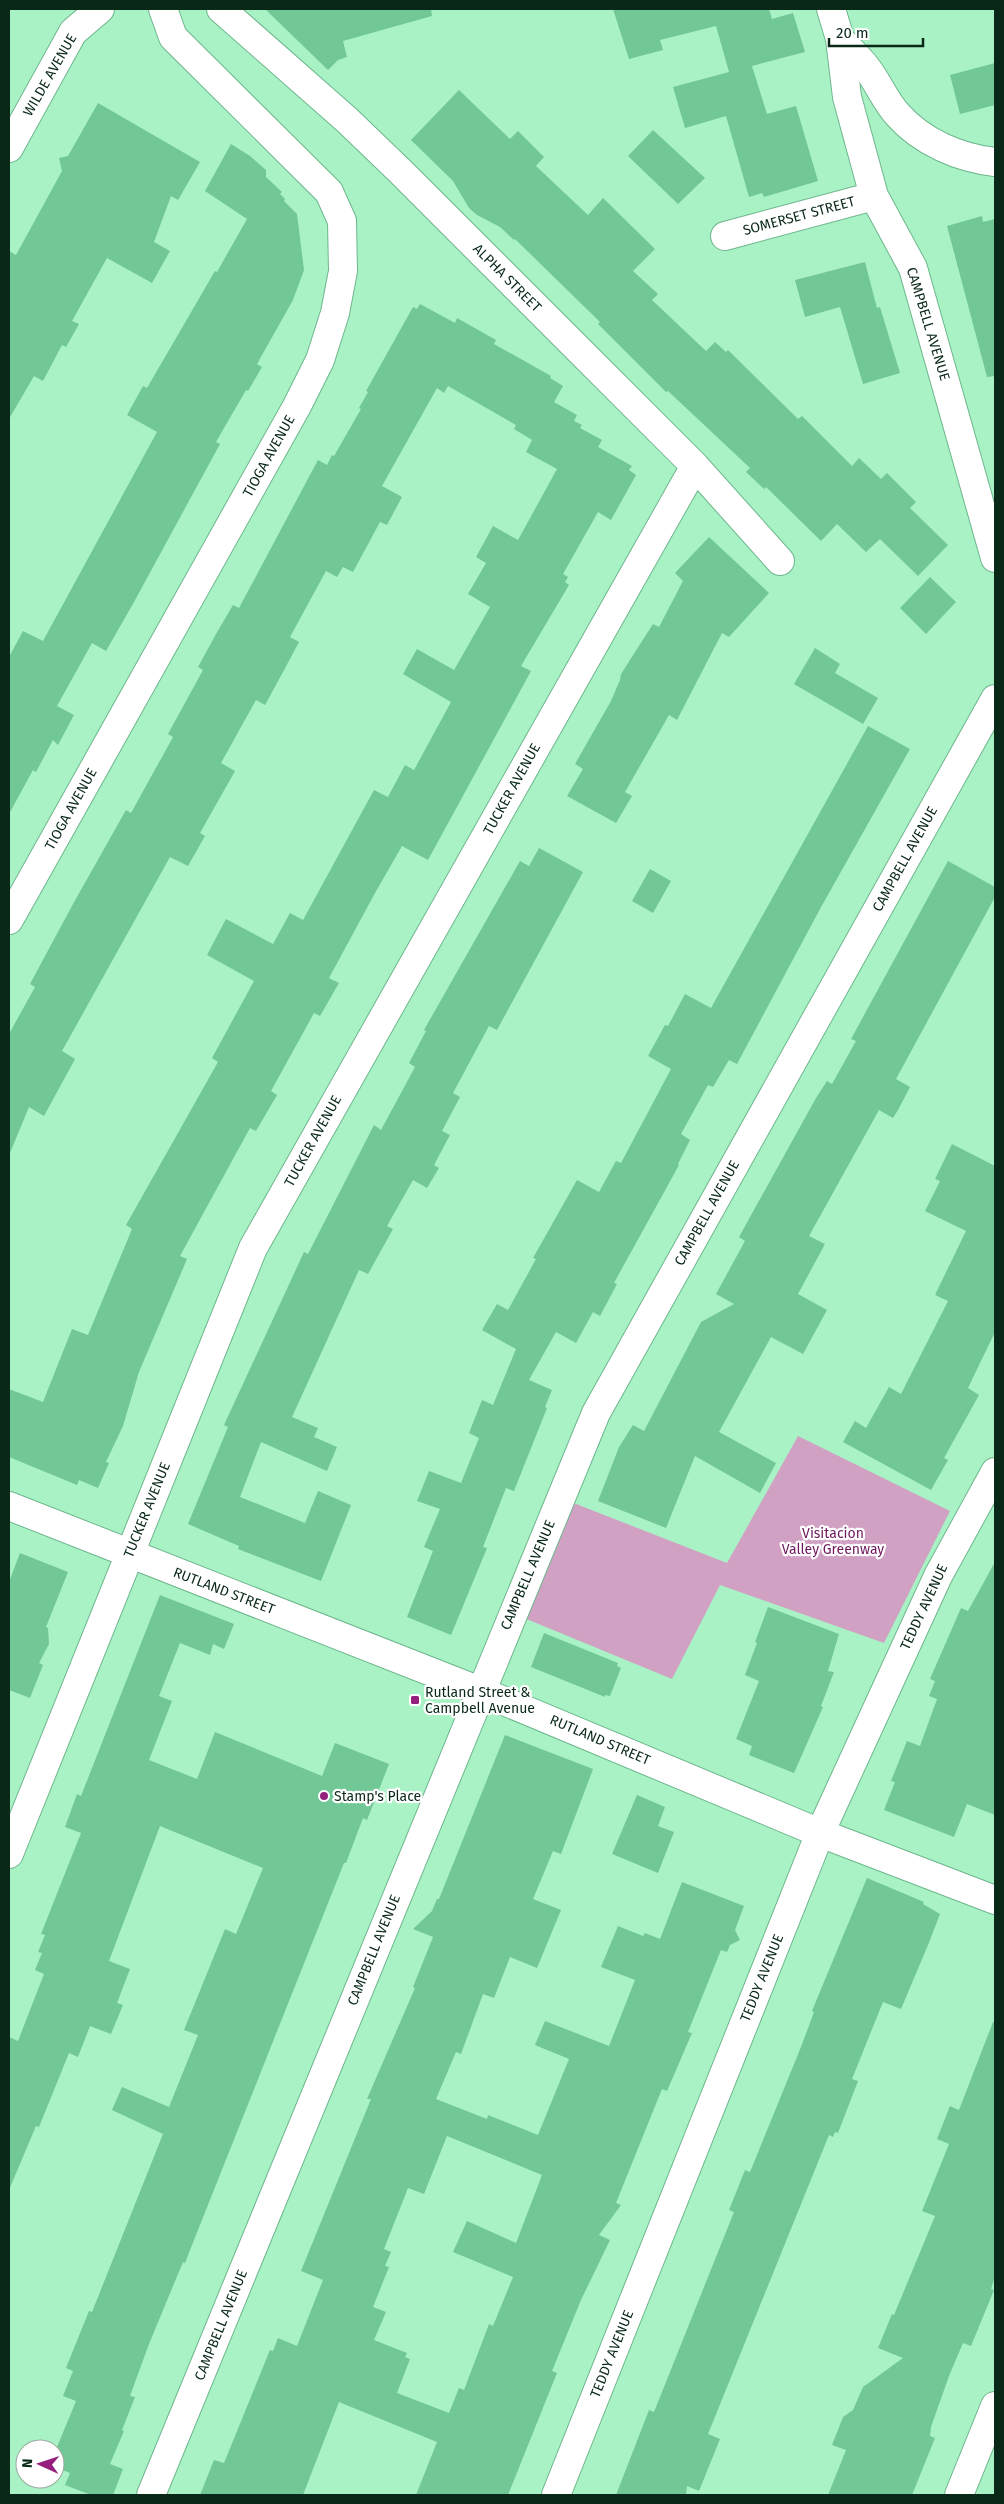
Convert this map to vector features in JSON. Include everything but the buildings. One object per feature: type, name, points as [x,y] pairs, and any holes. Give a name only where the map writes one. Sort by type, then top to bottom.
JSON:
[{"type":"street","name":"WILDE AVENUE","points":[[9,148],[74,32],[100,9]]},
{"type":"street","name":"TIOGA AVENUE","points":[[9,920],[297,406],[320,360],[335,313],[343,271],[342,220],[329,192],[173,37],[163,9]]},
{"type":"street","name":"ALPHA STREET","points":[[220,9],[347,120],[400,171],[695,466],[780,561]]},
{"type":"street","name":"CAMPBELL AVENUE","points":[[831,9],[840,39],[847,96],[874,196],[913,268],[995,558]]},
{"type":"street","points":[[840,39],[866,67],[897,114],[919,134],[945,148],[978,160],[995,162]]},
{"type":"street","name":"SOMERSET STREET","points":[[725,236],[874,196]]},
{"type":"street","name":"TUCKER AVENUE","points":[[9,1854],[252,1248],[695,466]]},
{"type":"street","name":"CAMPBELL AVENUE","points":[[151,2495],[480,1690],[596,1413],[995,699]]},
{"type":"street","name":"TEDDY AVENUE","points":[[556,2495],[820,1833],[938,1576],[995,1472]]},
{"type":"street","name":"RUTLAND STREET","points":[[9,1506],[480,1690],[820,1833],[995,1900]]},
{"type":"street","points":[[959,2495],[995,2406]]},
{"type":"green space","name":"Visitacion Valley Greenway","points":[[798,1436],[950,1511],[884,1643],[720,1585],[672,1679],[524,1618],[571,1502],[727,1563]]},
{"type":"place","name":"Rutland Street & Campbell Avenue","points":[[415,1700]]},
{"type":"place","name":"Stamp's Place","points":[[324,1796]]}]
